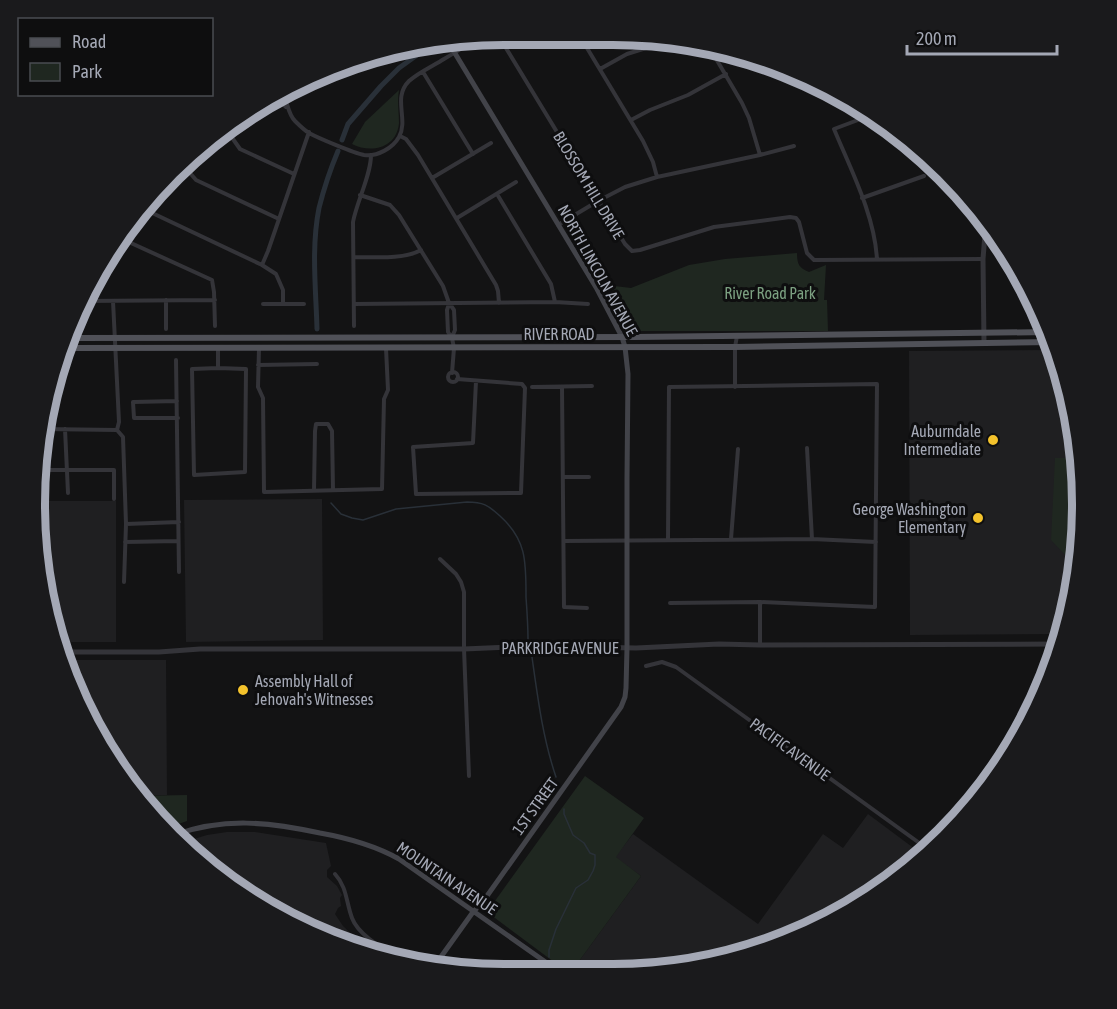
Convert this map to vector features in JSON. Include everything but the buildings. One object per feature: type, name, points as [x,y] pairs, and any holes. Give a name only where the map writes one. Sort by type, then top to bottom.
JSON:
[{"type":"main road","name":"NORTH LINCOLN AVENUE","points":[[452,48],[597,289],[625,347],[628,374],[627,648]]},
{"type":"main road","name":"RIVER ROAD","points":[[76,338],[622,337],[1038,332]]},
{"type":"main road","name":"RIVER ROAD","points":[[72,348],[735,347],[1042,342]]},
{"type":"main road","name":"1ST STREET","points":[[439,959],[482,903],[621,707],[626,688],[627,648]]},
{"type":"main road","name":"MOUNTAIN AVENUE","points":[[184,832],[228,823],[266,823],[344,837],[382,850],[399,859],[548,964]]},
{"type":"street","name":"BLOSSOM HILL DRIVE","points":[[504,45],[598,201],[625,244],[632,251],[714,227],[790,217],[796,218],[799,222],[807,253],[814,260],[982,258]]},
{"type":"street","points":[[585,45],[631,120],[653,162],[657,177]]},
{"type":"street","points":[[282,103],[293,118],[309,132],[364,155],[377,154],[389,147],[403,130],[400,106],[408,82],[464,47]]},
{"type":"street","points":[[600,69],[627,54],[650,47]]},
{"type":"street","points":[[716,57],[749,118],[760,155]]},
{"type":"street","points":[[423,72],[472,154]]},
{"type":"street","points":[[631,120],[688,95],[726,74]]},
{"type":"street","points":[[286,100],[287,107]]},
{"type":"street","points":[[862,119],[834,129],[874,231],[877,260]]},
{"type":"street","points":[[262,265],[309,132]]},
{"type":"street","points":[[231,136],[240,148],[294,174]]},
{"type":"street","points":[[400,136],[406,139],[457,218],[496,285],[499,303]]},
{"type":"street","points":[[432,178],[491,143]]},
{"type":"street","points":[[558,225],[625,187],[657,177],[794,146]]},
{"type":"street","points":[[354,326],[353,222],[371,155]]},
{"type":"street","points":[[189,172],[196,180],[279,219]]},
{"type":"street","points":[[862,198],[924,176]]},
{"type":"street","points":[[457,218],[516,182]]},
{"type":"street","points":[[497,194],[551,284],[555,302]]},
{"type":"street","points":[[360,195],[390,206],[399,215],[443,286],[454,310],[452,373],[448,380],[453,382],[457,379],[522,384],[525,388],[521,493],[416,494],[413,447],[473,443],[476,381]]},
{"type":"street","points":[[151,212],[262,265],[276,274],[283,290],[283,304]]},
{"type":"street","points":[[984,343],[982,258],[985,235]]},
{"type":"street","points":[[128,241],[212,280],[215,326]]},
{"type":"street","points":[[353,257],[404,256],[421,250]]},
{"type":"street","points":[[166,300],[166,329]]},
{"type":"street","points":[[92,301],[215,300]]},
{"type":"street","points":[[113,301],[119,422],[117,430]]},
{"type":"street","points":[[354,304],[555,302],[588,304]]},
{"type":"street","points":[[264,304],[304,304]]},
{"type":"street","points":[[735,387],[737,336]]},
{"type":"street","points":[[218,368],[219,348]]},
{"type":"street","points":[[259,348],[258,387],[263,398],[264,492],[382,489],[384,399],[388,390],[386,348]]},
{"type":"street","points":[[176,360],[179,572]]},
{"type":"street","points":[[258,365],[317,364]]},
{"type":"street","points":[[218,368],[246,369],[245,472],[194,475],[192,369],[218,368]]},
{"type":"street","points":[[452,373],[457,375],[457,379]]},
{"type":"street","points":[[668,539],[669,387],[878,384],[875,607],[760,602],[670,603]]},
{"type":"street","points":[[532,387],[592,387]]},
{"type":"street","points":[[562,387],[564,607],[588,608]]},
{"type":"street","points":[[177,401],[134,402],[134,418],[178,418]]},
{"type":"street","points":[[314,490],[316,424],[328,424],[332,430],[333,490]]},
{"type":"street","points":[[52,429],[117,430],[123,437],[126,524],[124,582]]},
{"type":"street","points":[[65,429],[68,493]]},
{"type":"street","points":[[807,448],[812,539]]},
{"type":"street","points":[[731,539],[738,449]]},
{"type":"street","points":[[46,470],[114,470],[114,499]]},
{"type":"street","points":[[563,477],[589,477]]},
{"type":"street","points":[[126,524],[179,522]]},
{"type":"street","points":[[564,541],[812,539],[876,542]]},
{"type":"street","points":[[125,542],[178,541]]},
{"type":"street","points":[[440,560],[456,574],[464,592],[469,776]]},
{"type":"street","points":[[760,602],[760,645]]},
{"type":"street","name":"PARKRIDGE AVENUE","points":[[69,652],[159,652],[200,649],[464,649],[536,646],[627,648],[719,644],[1050,644]]},
{"type":"street","name":"PACIFIC AVENUE","points":[[646,666],[662,662],[675,667],[921,844]]},
{"type":"street","points":[[335,874],[342,883],[356,926],[381,947]]},
{"type":"shaded area","points":[[1045,350],[1063,415],[1071,474],[1072,504],[1068,564],[1053,634],[910,635],[909,351]]},
{"type":"shaded area","points":[[322,499],[323,640],[186,642],[184,500]]},
{"type":"shaded area","points":[[45,501],[116,501],[116,642],[66,642],[49,564]]},
{"type":"shaded area","points":[[72,660],[166,660],[167,795],[150,796],[122,760],[92,708]]},
{"type":"shaded area","points":[[868,814],[916,849],[868,887],[816,917],[760,940],[672,960],[577,964],[641,876],[615,857],[633,834],[758,924],[823,834],[843,848]]},
{"type":"shaded area","points":[[255,832],[326,843],[331,866],[327,870],[327,877],[337,886],[342,895],[341,906],[335,914],[343,926],[358,940],[301,917],[249,887],[191,840],[207,835]]},
{"type":"green space","points":[[399,90],[399,123],[393,138],[382,147],[367,148],[352,144],[365,122]]},
{"type":"green space","name":"River Road Park","points":[[797,253],[799,265],[809,272],[826,265],[824,300],[827,300],[828,331],[640,331],[632,328],[628,323],[606,285],[631,288],[689,265],[725,259]]},
{"type":"green space","points":[[1055,458],[1069,458],[1072,504],[1069,558],[1051,540]]},
{"type":"green space","points":[[585,776],[644,818],[616,857],[641,876],[577,964],[557,964],[487,912]]},
{"type":"green space","points":[[187,795],[187,821],[176,825],[150,796]]},
{"type":"waterway","points":[[342,140],[348,124],[381,86],[399,68],[419,53]]},
{"type":"waterway","points":[[317,329],[315,238],[319,208],[338,151]]},
{"type":"waterway","points":[[331,503],[341,514],[363,520],[396,509],[467,502],[489,507],[509,525],[523,553],[526,573],[528,639]]},
{"type":"waterway","points":[[531,650],[544,730],[556,777]]},
{"type":"waterway","points":[[549,957],[556,929],[576,888],[588,880],[595,865],[595,855],[590,853],[584,843],[573,835],[564,809]]},
{"type":"place","name":"Auburndale Intermediate","points":[[993,440]]},
{"type":"place","name":"George Washington Elementary","points":[[978,518]]},
{"type":"place","name":"Assembly Hall of Jehovah's Witnesses","points":[[243,690]]}]
